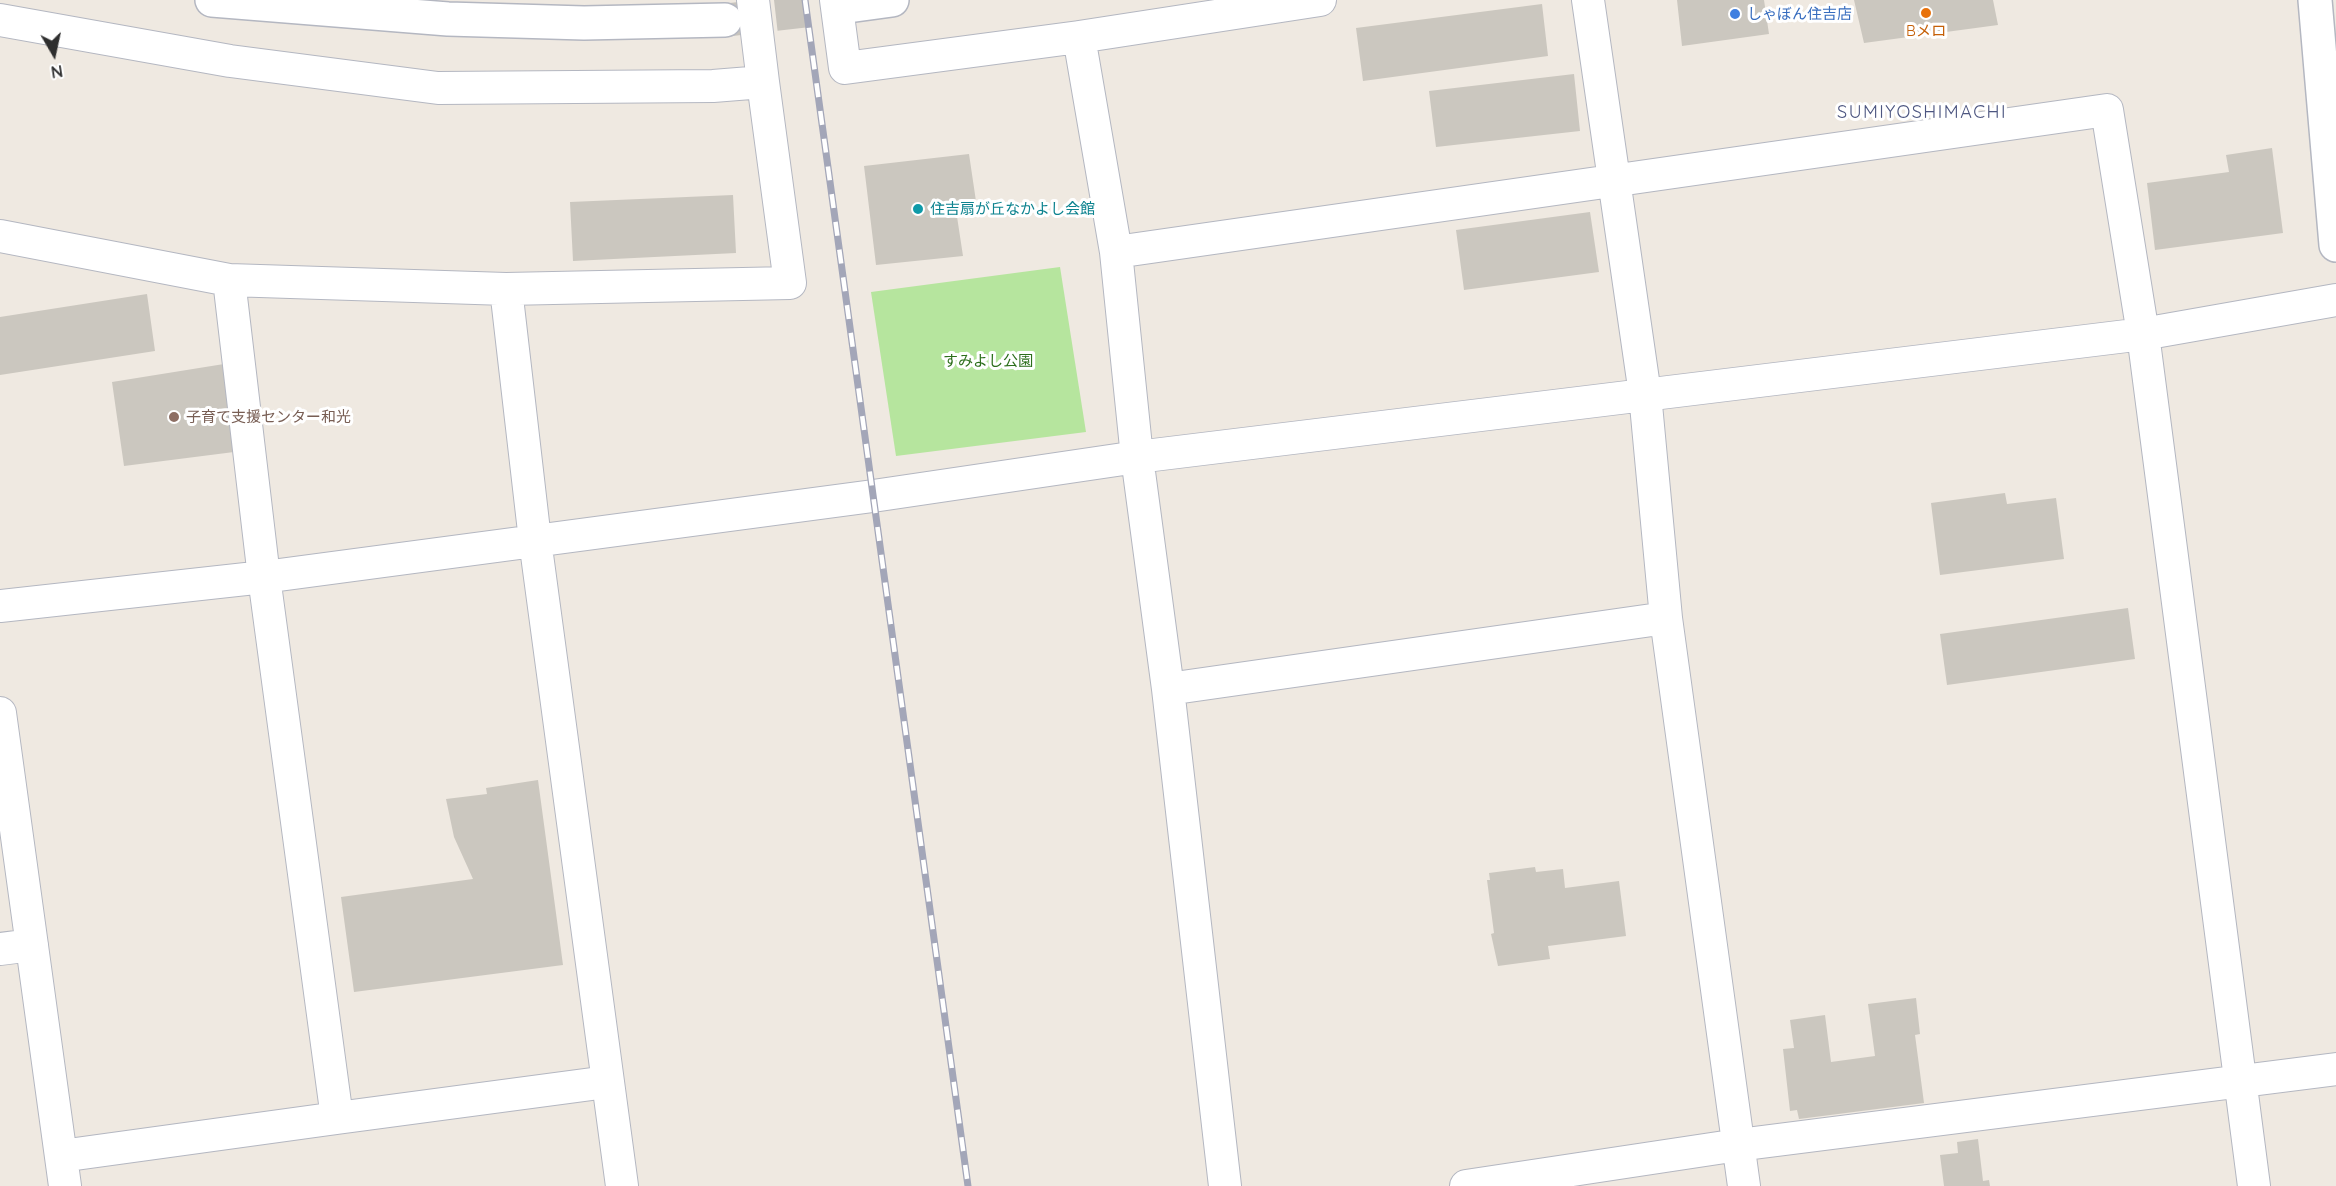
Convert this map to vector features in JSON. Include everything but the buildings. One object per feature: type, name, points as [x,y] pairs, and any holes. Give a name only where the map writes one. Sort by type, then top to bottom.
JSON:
[{"type":"street","points":[[212,0],[448,19],[584,23],[725,20]]},
{"type":"street","points":[[0,236],[229,280],[506,289],[790,283],[753,0]]},
{"type":"street","points":[[891,0],[842,3],[845,68],[1079,37],[1320,0]]},
{"type":"street","points":[[1588,0],[1645,394],[1666,618],[1744,1186]]},
{"type":"street","points":[[2315,0],[2336,245]]},
{"type":"street","points":[[0,20],[230,61],[438,88],[713,86],[763,82]]},
{"type":"street","points":[[1079,37],[1116,252],[1137,457],[1168,689],[1225,1186]]},
{"type":"street","points":[[1116,252],[2107,110],[2143,334],[2254,1186]]},
{"type":"street","points":[[229,280],[264,578],[337,1118]]},
{"type":"street","points":[[506,289],[535,540],[622,1186]]},
{"type":"street","points":[[0,606],[264,578],[873,496],[1137,457],[2143,334],[2336,300]]},
{"type":"street","points":[[1168,689],[1666,618]]},
{"type":"street","points":[[0,713],[63,1171],[337,1118],[608,1082]]},
{"type":"street","points":[[0,950],[32,945]]},
{"type":"street","points":[[1466,1186],[1738,1145],[2336,1069]]},
{"type":"green space","name":"すみよし公園","points":[[1060,267],[1086,432],[896,456],[871,292]]},
{"type":"tunnel","points":[[727,20],[848,6]]},
{"type":"railway","points":[[805,0],[968,1186]]},
{"type":"place","name":"Bメロ","points":[[1926,13]]},
{"type":"place","name":"しゃぼん住吉店","points":[[1735,14]]},
{"type":"place","name":"住吉扇が丘なかよし会館","points":[[918,209]]},
{"type":"place","name":"子育て支援センター和光","points":[[174,417]]},
{"type":"district","name":"SUMIYOSHIMACHI","points":[[1922,113]]}]
